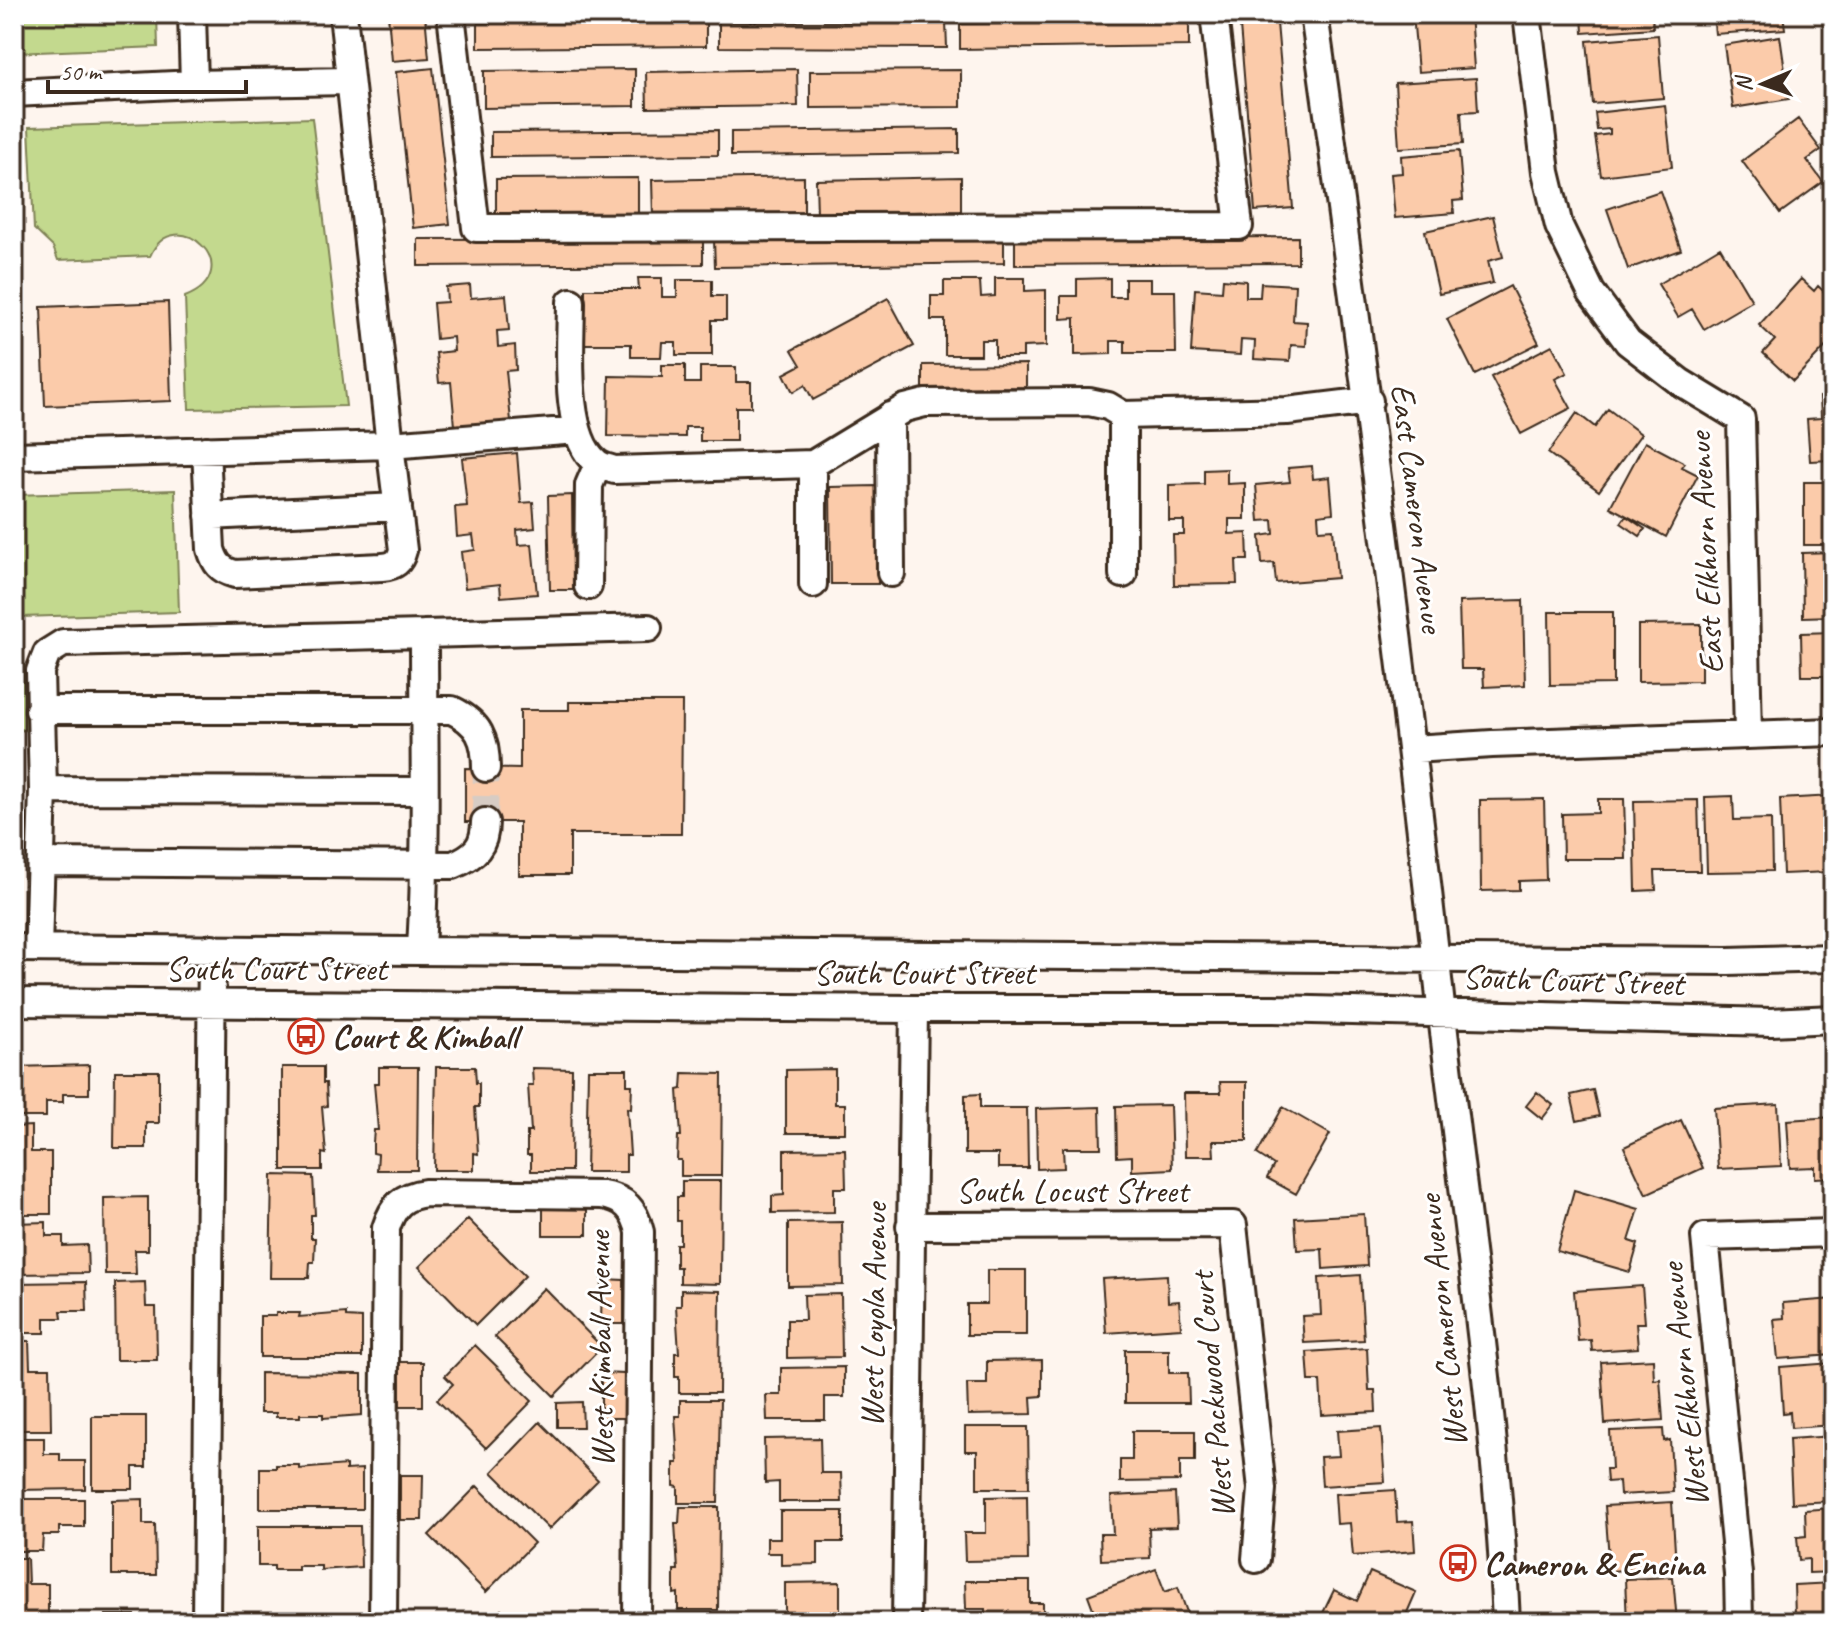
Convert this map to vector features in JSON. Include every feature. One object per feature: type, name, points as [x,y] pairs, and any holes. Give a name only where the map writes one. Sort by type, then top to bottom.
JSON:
[{"type":"street","points":[[192,14],[194,84]]},
{"type":"street","points":[[206,450],[215,562],[225,572],[382,567],[392,566],[400,560],[403,550],[348,81],[343,14]]},
{"type":"street","points":[[451,14],[476,228],[508,228],[1239,226],[1214,14]]},
{"type":"street","name":"East Cameron Avenue","points":[[1314,14],[1369,401],[1413,749],[1442,1012]]},
{"type":"street","name":"East Elkhorn Avenue","points":[[1527,14],[1546,172],[1559,226],[1591,292],[1628,342],[1680,382],[1741,419],[1748,735]]},
{"type":"street","points":[[14,93],[194,84],[348,81]]},
{"type":"street","points":[[571,302],[572,398],[577,430],[586,450],[598,464],[614,470],[813,464],[890,416],[915,405],[1089,402],[1108,406],[1123,415],[1287,411],[1369,401]]},
{"type":"street","points":[[1123,415],[1123,574]]},
{"type":"street","points":[[890,416],[891,573]]},
{"type":"street","points":[[14,456],[390,445],[577,430]]},
{"type":"street","points":[[588,586],[589,485],[598,464]]},
{"type":"street","points":[[813,464],[813,584]]},
{"type":"street","points":[[209,516],[398,507]]},
{"type":"street","points":[[26,948],[42,862],[43,790],[39,710],[42,660],[54,647],[63,643],[648,628]]},
{"type":"street","points":[[421,949],[426,866],[424,634]]},
{"type":"street","points":[[39,710],[452,710],[466,717],[478,730],[486,756],[486,768]]},
{"type":"street","points":[[1413,749],[1833,732]]},
{"type":"street","points":[[43,790],[423,791]]},
{"type":"street","points":[[42,862],[453,865],[469,858],[480,848],[485,835],[485,822]]},
{"type":"street","name":"South Court Street","points":[[26,948],[1728,961],[1833,958]]},
{"type":"street","points":[[206,1622],[212,948]]},
{"type":"street","name":"South Court Street","points":[[14,1002],[1274,1009],[1771,1022],[1833,1019]]},
{"type":"street","name":"West Loyola Avenue","points":[[906,1622],[914,1009]]},
{"type":"street","name":"West Cameron Avenue","points":[[1442,1012],[1487,1392],[1506,1622]]},
{"type":"street","name":"West Kimball Avenue","points":[[383,1622],[386,1228],[399,1201],[426,1193],[602,1195],[616,1197],[628,1205],[637,1219],[640,1232],[637,1622]]},
{"type":"street","name":"South Locust Street","points":[[910,1226],[1233,1225]]},
{"type":"street","name":"West Packwood Court","points":[[1233,1225],[1262,1489],[1256,1559]]},
{"type":"street","name":"West Elkhorn Avenue","points":[[1739,1622],[1738,1574],[1705,1237],[1833,1233]]},
{"type":"green space","points":[[14,14],[157,14],[158,47],[14,53]]},
{"type":"green space","points":[[312,118],[346,406],[189,409],[185,297],[204,285],[211,272],[210,258],[202,245],[190,237],[176,235],[162,240],[150,256],[58,260],[53,247],[34,229],[29,127]]},
{"type":"green space","points":[[175,490],[179,612],[22,617],[26,730],[14,731],[14,495]]},
{"type":"building","points":[[388,14],[425,14],[429,58],[392,61]]},
{"type":"building","points":[[1413,14],[1470,14],[1474,68],[1418,72]]},
{"type":"building","points":[[1582,14],[1652,14],[1653,28],[1583,33]]},
{"type":"building","points":[[1713,14],[1783,14],[1785,29],[1715,34]]},
{"type":"building","points":[[706,21],[706,46],[478,48],[478,23]]},
{"type":"building","points":[[1189,21],[1189,46],[960,49],[960,24]]},
{"type":"building","points":[[719,22],[946,22],[947,48],[719,47]]},
{"type":"building","points":[[1277,23],[1293,208],[1255,211],[1240,26]]},
{"type":"building","points":[[1658,35],[1663,98],[1593,104],[1587,41]]},
{"type":"building","points":[[1780,36],[1789,99],[1733,108],[1724,45]]},
{"type":"building","points":[[433,68],[450,224],[413,228],[396,72]]},
{"type":"building","points":[[635,69],[635,106],[484,108],[484,71]]},
{"type":"building","points":[[797,69],[798,106],[647,108],[646,72]]},
{"type":"building","points":[[961,70],[961,107],[810,108],[810,71]]},
{"type":"building","points":[[1476,78],[1478,111],[1461,112],[1463,144],[1399,148],[1395,83]]},
{"type":"building","points":[[1665,105],[1672,167],[1601,176],[1595,136],[1610,134],[1610,129],[1597,130],[1595,113]]},
{"type":"building","points":[[1798,119],[1821,150],[1807,160],[1823,182],[1780,213],[1742,161]]},
{"type":"building","points":[[959,129],[959,153],[731,156],[731,132]]},
{"type":"building","points":[[718,130],[718,155],[491,157],[491,132]]},
{"type":"building","points":[[1459,151],[1463,200],[1453,201],[1454,213],[1395,218],[1391,174],[1402,173],[1401,156]]},
{"type":"building","points":[[804,177],[804,214],[653,217],[652,180]]},
{"type":"building","points":[[961,177],[961,211],[817,214],[816,180]]},
{"type":"building","points":[[638,178],[638,215],[496,216],[496,179]]},
{"type":"building","points":[[1660,191],[1681,250],[1628,269],[1607,209]]},
{"type":"building","points":[[1493,216],[1503,257],[1488,261],[1493,283],[1439,294],[1425,231]]},
{"type":"building","points":[[1004,237],[1004,263],[715,267],[714,240]]},
{"type":"building","points":[[1298,237],[1298,263],[1015,265],[1015,239]]},
{"type":"building","points":[[703,238],[703,264],[418,266],[418,239]]},
{"type":"building","points":[[1720,247],[1752,301],[1704,329],[1692,309],[1678,317],[1658,284]]},
{"type":"building","points":[[638,278],[662,278],[662,297],[677,297],[677,280],[712,280],[712,296],[726,296],[726,320],[712,320],[712,355],[676,355],[676,342],[662,342],[661,357],[631,357],[631,344],[585,344],[585,289],[639,289]]},
{"type":"building","points":[[995,278],[1025,278],[1025,291],[1046,290],[1046,346],[1023,347],[1023,357],[995,357],[995,340],[981,340],[981,355],[945,355],[945,320],[931,320],[931,296],[944,296],[944,281],[980,281],[981,297],[995,296]]},
{"type":"building","points":[[1110,278],[1110,297],[1125,297],[1125,279],[1150,279],[1150,291],[1175,291],[1176,353],[1125,353],[1125,341],[1111,341],[1111,354],[1075,355],[1075,318],[1061,319],[1061,296],[1077,296],[1077,279]]},
{"type":"building","points":[[1223,279],[1246,281],[1246,297],[1260,297],[1261,283],[1295,285],[1293,321],[1307,322],[1306,346],[1291,345],[1290,361],[1254,359],[1255,341],[1241,340],[1240,355],[1191,352],[1195,289],[1222,291]]},
{"type":"building","points":[[1801,279],[1814,291],[1818,286],[1833,300],[1833,339],[1793,381],[1763,353],[1775,340],[1759,325]]},
{"type":"building","points":[[470,285],[471,298],[506,295],[509,330],[497,331],[498,347],[515,345],[516,370],[506,371],[511,421],[455,426],[451,382],[439,383],[436,353],[454,351],[453,337],[436,339],[433,303],[447,302],[446,287]]},
{"type":"building","points":[[1510,286],[1539,343],[1475,375],[1447,319]]},
{"type":"building","points":[[888,298],[914,346],[813,400],[805,385],[793,392],[784,374],[801,365],[792,350]]},
{"type":"building","points":[[168,302],[171,401],[45,406],[41,307]]},
{"type":"building","points":[[1552,345],[1567,373],[1555,379],[1571,408],[1521,434],[1491,377]]},
{"type":"building","points":[[1026,364],[1026,387],[923,388],[923,365]]},
{"type":"building","points":[[662,365],[685,365],[685,383],[700,383],[700,367],[736,367],[736,382],[751,382],[751,407],[736,407],[736,441],[700,441],[700,427],[685,427],[685,437],[608,436],[609,376],[662,377]]},
{"type":"building","points":[[1833,396],[1833,460],[1810,461],[1807,419],[1821,418],[1820,397]]},
{"type":"building","points":[[1608,409],[1641,434],[1599,491],[1548,453],[1577,413],[1595,427]]},
{"type":"building","points":[[1645,442],[1685,463],[1682,467],[1698,475],[1666,537],[1610,507]]},
{"type":"building","points":[[517,453],[521,503],[533,502],[535,528],[517,530],[518,545],[532,544],[537,594],[501,597],[500,584],[465,588],[461,552],[475,550],[473,535],[457,537],[455,507],[467,506],[462,458]]},
{"type":"building","points":[[1312,466],[1313,479],[1330,477],[1333,513],[1318,515],[1319,530],[1333,529],[1337,578],[1276,583],[1274,563],[1262,564],[1260,536],[1274,534],[1273,520],[1259,521],[1256,485],[1290,482],[1288,468]]},
{"type":"building","points":[[1227,469],[1227,484],[1245,483],[1245,519],[1229,519],[1229,534],[1247,533],[1248,560],[1236,560],[1237,584],[1174,585],[1173,535],[1184,535],[1184,521],[1169,521],[1169,485],[1204,484],[1204,470]]},
{"type":"building","points":[[1804,482],[1833,482],[1833,545],[1804,545]]},
{"type":"building","points":[[876,486],[878,584],[831,584],[830,487]]},
{"type":"building","points":[[572,495],[573,590],[550,590],[548,496]]},
{"type":"building","points":[[1626,516],[1645,529],[1640,536],[1621,523]]},
{"type":"building","points":[[1833,552],[1833,616],[1803,617],[1802,553]]},
{"type":"building","points":[[1523,600],[1525,685],[1484,687],[1483,669],[1461,669],[1459,602]]},
{"type":"building","points":[[1549,612],[1613,612],[1613,684],[1550,685]]},
{"type":"building","points":[[1701,624],[1701,681],[1638,682],[1638,625]]},
{"type":"building","points":[[1833,632],[1833,698],[1824,699],[1824,676],[1802,676],[1801,633]]},
{"type":"building","points":[[569,702],[682,702],[681,834],[570,834],[570,875],[519,875],[519,822],[465,822],[465,768],[520,769],[520,710],[569,710]]},
{"type":"building","points":[[1733,796],[1734,820],[1771,819],[1772,871],[1707,872],[1705,797]]},
{"type":"building","points":[[1833,796],[1833,856],[1827,857],[1828,872],[1783,874],[1780,799]]},
{"type":"building","points":[[1544,799],[1546,880],[1519,881],[1519,890],[1481,891],[1480,800]]},
{"type":"building","points":[[1598,799],[1624,799],[1626,859],[1563,859],[1562,814],[1598,813]]},
{"type":"building","points":[[1698,800],[1700,871],[1655,871],[1656,890],[1636,891],[1634,801]]},
{"type":"building","points":[[89,1065],[89,1094],[63,1094],[63,1102],[46,1102],[46,1117],[14,1117],[14,1067]]},
{"type":"building","points":[[282,1067],[323,1067],[327,1106],[322,1107],[326,1154],[322,1153],[322,1170],[282,1170]]},
{"type":"building","points":[[379,1067],[418,1067],[417,1170],[377,1170],[378,1154],[373,1153],[374,1130],[378,1130],[374,1083],[379,1083]]},
{"type":"building","points":[[436,1067],[475,1067],[479,1107],[475,1107],[478,1154],[474,1153],[474,1170],[434,1170]]},
{"type":"building","points":[[532,1068],[572,1069],[571,1171],[531,1171],[527,1132],[531,1132],[528,1085],[533,1085]]},
{"type":"building","points":[[588,1069],[627,1069],[627,1085],[632,1085],[631,1109],[627,1108],[630,1155],[626,1155],[626,1172],[586,1172]]},
{"type":"building","points":[[835,1069],[835,1104],[845,1104],[845,1133],[786,1133],[786,1070]]},
{"type":"building","points":[[115,1071],[159,1071],[159,1123],[146,1123],[146,1148],[114,1148]]},
{"type":"building","points":[[683,1073],[722,1074],[721,1176],[681,1176],[681,1160],[677,1160],[678,1136],[681,1136],[678,1090],[682,1089]]},
{"type":"building","points":[[1220,1082],[1247,1082],[1247,1141],[1213,1141],[1214,1156],[1185,1156],[1184,1093],[1221,1093]]},
{"type":"building","points":[[1593,1090],[1599,1116],[1577,1121],[1571,1095]]},
{"type":"building","points":[[1537,1092],[1553,1105],[1542,1119],[1526,1106]]},
{"type":"building","points":[[980,1094],[980,1108],[1027,1108],[1028,1168],[998,1168],[998,1154],[965,1154],[965,1095]]},
{"type":"building","points":[[1778,1104],[1781,1166],[1718,1169],[1714,1108]]},
{"type":"building","points":[[1170,1105],[1172,1169],[1132,1171],[1132,1156],[1117,1157],[1116,1106]]},
{"type":"building","points":[[1100,1107],[1101,1148],[1063,1148],[1064,1168],[1037,1169],[1036,1109]]},
{"type":"building","points":[[1283,1107],[1330,1134],[1296,1194],[1267,1178],[1274,1165],[1257,1154]]},
{"type":"building","points":[[1833,1117],[1833,1177],[1815,1178],[1815,1167],[1790,1168],[1787,1120]]},
{"type":"building","points":[[1681,1120],[1703,1168],[1646,1194],[1624,1147]]},
{"type":"building","points":[[31,1126],[31,1152],[51,1152],[51,1214],[14,1214],[14,1127]]},
{"type":"building","points":[[845,1149],[846,1188],[834,1188],[834,1212],[772,1213],[772,1196],[784,1195],[784,1150]]},
{"type":"building","points":[[272,1175],[313,1176],[315,1215],[311,1215],[311,1238],[315,1238],[314,1262],[310,1262],[309,1278],[270,1278]]},
{"type":"building","points":[[682,1181],[721,1181],[720,1284],[680,1283],[676,1244],[680,1244],[677,1197],[682,1197]]},
{"type":"building","points":[[1574,1190],[1639,1209],[1629,1241],[1638,1244],[1630,1272],[1557,1251]]},
{"type":"building","points":[[148,1197],[148,1250],[135,1250],[136,1274],[105,1274],[104,1198]]},
{"type":"building","points":[[543,1209],[587,1209],[587,1235],[543,1235]]},
{"type":"building","points":[[1364,1214],[1367,1266],[1323,1269],[1322,1249],[1297,1250],[1295,1218]]},
{"type":"building","points":[[468,1219],[525,1276],[476,1325],[419,1267]]},
{"type":"building","points":[[46,1222],[46,1236],[63,1236],[63,1246],[87,1245],[88,1273],[14,1274],[14,1223]]},
{"type":"building","points":[[842,1222],[843,1285],[788,1286],[788,1223]]},
{"type":"building","points":[[987,1270],[1026,1270],[1026,1335],[967,1335],[967,1304],[987,1304]]},
{"type":"building","points":[[1167,1275],[1168,1302],[1179,1301],[1181,1328],[1106,1333],[1102,1279]]},
{"type":"building","points":[[1360,1275],[1364,1340],[1304,1343],[1302,1316],[1321,1315],[1319,1278]]},
{"type":"building","points":[[602,1279],[624,1280],[624,1324],[601,1324]]},
{"type":"building","points":[[86,1282],[87,1311],[61,1311],[62,1318],[45,1318],[45,1333],[14,1333],[14,1283]]},
{"type":"building","points":[[145,1282],[146,1307],[156,1307],[157,1360],[116,1360],[115,1283]]},
{"type":"building","points":[[1642,1286],[1645,1323],[1636,1323],[1638,1348],[1592,1351],[1591,1340],[1578,1341],[1574,1291]]},
{"type":"building","points":[[544,1288],[602,1347],[554,1396],[495,1337]]},
{"type":"building","points":[[681,1290],[720,1291],[719,1393],[679,1393],[675,1353],[679,1353],[676,1306],[681,1306]]},
{"type":"building","points":[[841,1294],[842,1357],[787,1358],[787,1320],[805,1320],[804,1295]]},
{"type":"building","points":[[1833,1299],[1833,1355],[1778,1359],[1774,1319],[1784,1318],[1783,1303]]},
{"type":"building","points":[[276,1313],[300,1313],[299,1317],[346,1313],[346,1317],[362,1318],[362,1357],[260,1357],[260,1316],[276,1316]]},
{"type":"building","points":[[14,1341],[29,1341],[30,1368],[50,1368],[51,1430],[14,1430]]},
{"type":"building","points":[[475,1345],[532,1401],[486,1448],[437,1400],[453,1384],[445,1376]]},
{"type":"building","points":[[1367,1348],[1369,1390],[1375,1390],[1376,1412],[1322,1415],[1320,1381],[1309,1381],[1307,1352]]},
{"type":"building","points":[[1125,1350],[1169,1350],[1169,1373],[1188,1373],[1189,1403],[1125,1403]]},
{"type":"building","points":[[1653,1359],[1654,1380],[1660,1379],[1663,1420],[1605,1424],[1601,1362]]},
{"type":"building","points":[[1042,1360],[1042,1396],[1031,1397],[1032,1414],[968,1415],[967,1384],[987,1384],[987,1361]]},
{"type":"building","points":[[400,1362],[423,1362],[423,1406],[400,1406]]},
{"type":"building","points":[[1832,1363],[1833,1425],[1791,1428],[1790,1412],[1783,1413],[1780,1367]]},
{"type":"building","points":[[844,1367],[844,1397],[825,1397],[825,1420],[767,1420],[766,1395],[781,1395],[781,1368]]},
{"type":"building","points":[[260,1373],[362,1374],[362,1415],[323,1418],[323,1414],[276,1417],[276,1413],[260,1413]]},
{"type":"building","points":[[601,1373],[624,1374],[624,1418],[601,1418]]},
{"type":"building","points":[[680,1400],[720,1400],[718,1503],[678,1503],[674,1463],[678,1463],[675,1416],[680,1416]]},
{"type":"building","points":[[582,1402],[583,1427],[557,1427],[557,1403]]},
{"type":"building","points":[[92,1416],[146,1416],[146,1467],[133,1467],[133,1489],[92,1489]]},
{"type":"building","points":[[540,1422],[598,1480],[549,1529],[492,1472]]},
{"type":"building","points":[[965,1427],[1028,1427],[1029,1488],[977,1488],[977,1451],[965,1451]]},
{"type":"building","points":[[1381,1428],[1385,1482],[1322,1486],[1320,1457],[1339,1456],[1337,1431]]},
{"type":"building","points":[[1663,1429],[1664,1441],[1670,1440],[1673,1492],[1620,1495],[1619,1481],[1607,1482],[1606,1469],[1612,1469],[1610,1431]]},
{"type":"building","points":[[1132,1431],[1195,1431],[1195,1461],[1180,1461],[1180,1481],[1120,1482],[1120,1460],[1132,1460]]},
{"type":"building","points":[[1833,1436],[1833,1501],[1792,1503],[1789,1439]]},
{"type":"building","points":[[14,1438],[44,1438],[44,1454],[60,1454],[60,1461],[85,1461],[85,1489],[14,1490]]},
{"type":"building","points":[[820,1438],[821,1473],[841,1473],[842,1502],[779,1502],[779,1482],[765,1483],[764,1439]]},
{"type":"building","points":[[276,1465],[299,1465],[299,1469],[346,1465],[346,1470],[362,1469],[362,1509],[260,1509],[260,1468],[276,1468]]},
{"type":"building","points":[[400,1475],[423,1475],[422,1520],[400,1520]]},
{"type":"building","points":[[477,1486],[534,1543],[486,1592],[429,1535]]},
{"type":"building","points":[[1395,1490],[1397,1522],[1413,1521],[1415,1551],[1353,1556],[1350,1523],[1337,1524],[1335,1494]]},
{"type":"building","points":[[1175,1493],[1177,1527],[1149,1528],[1150,1558],[1101,1560],[1100,1534],[1113,1534],[1111,1496]]},
{"type":"building","points":[[1027,1496],[1028,1560],[965,1561],[964,1533],[986,1533],[986,1497]]},
{"type":"building","points":[[14,1499],[84,1499],[84,1527],[59,1527],[59,1535],[43,1535],[42,1551],[14,1551]]},
{"type":"building","points":[[143,1499],[143,1524],[155,1524],[156,1575],[112,1575],[112,1500]]},
{"type":"building","points":[[1672,1502],[1676,1567],[1610,1571],[1605,1506]]},
{"type":"building","points":[[680,1507],[719,1507],[718,1610],[678,1610],[674,1570],[678,1570],[675,1523],[679,1523]]},
{"type":"building","points":[[1833,1508],[1833,1572],[1809,1573],[1809,1559],[1799,1560],[1797,1537],[1806,1536],[1805,1510]]},
{"type":"building","points":[[780,1511],[843,1511],[843,1542],[818,1542],[818,1564],[781,1565],[781,1553],[767,1553],[767,1538],[780,1538]]},
{"type":"building","points":[[258,1526],[360,1526],[361,1567],[321,1570],[321,1566],[298,1566],[298,1570],[274,1570],[274,1566],[258,1566]]},
{"type":"building","points":[[14,1558],[27,1558],[28,1584],[48,1584],[48,1622],[14,1622]]},
{"type":"building","points":[[1156,1569],[1165,1592],[1178,1587],[1188,1615],[1169,1622],[1098,1622],[1088,1595]]},
{"type":"building","points":[[1370,1572],[1416,1592],[1403,1622],[1333,1622],[1321,1617],[1334,1590],[1357,1601]]},
{"type":"building","points":[[1673,1577],[1677,1622],[1627,1622],[1625,1579]]},
{"type":"building","points":[[965,1581],[1030,1581],[1030,1603],[1043,1603],[1043,1622],[985,1622],[985,1609],[966,1609]]},
{"type":"building","points":[[840,1582],[840,1622],[785,1622],[785,1583]]},
{"type":"building","points":[[1833,1583],[1833,1622],[1800,1622],[1800,1616],[1795,1616],[1794,1585]]},
{"type":"building","points":[[501,1610],[513,1622],[489,1622]]},
{"type":"building","points":[[678,1614],[718,1614],[718,1622],[678,1622]]},
{"type":"building","points":[[106,1615],[135,1615],[135,1622],[106,1622]]},
{"type":"building","points":[[274,1618],[321,1622],[274,1622]]},
{"type":"building","points":[[321,1618],[344,1618],[344,1621],[360,1622],[321,1622]]},
{"type":"tunnel","points":[[485,822],[486,768]]},
{"type":"place","name":"Court & Kimball","points":[[306,1036]]},
{"type":"place","name":"Cameron & Encina","points":[[1458,1563]]}]
